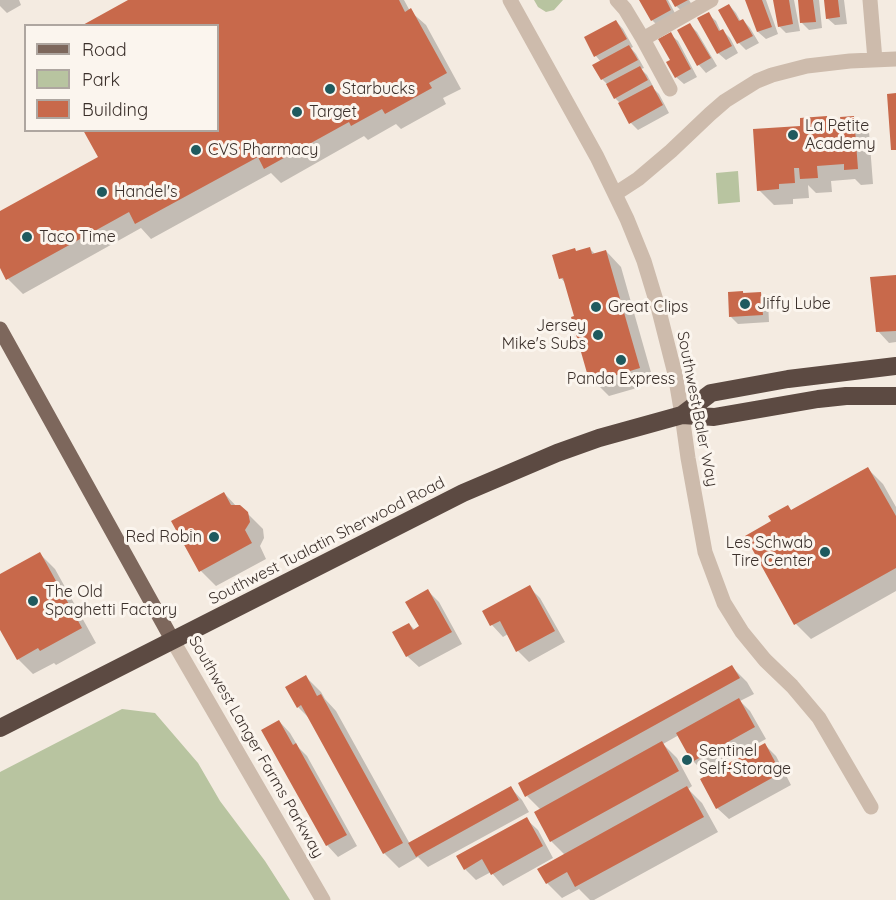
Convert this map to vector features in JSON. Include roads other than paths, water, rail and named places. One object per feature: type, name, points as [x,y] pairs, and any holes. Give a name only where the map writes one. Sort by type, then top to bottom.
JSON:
[{"type":"highway","name":"Southwest Tualatin Sherwood Road","points":[[682,415],[711,393],[799,378],[896,366]]},
{"type":"highway","name":"Southwest Tualatin Sherwood Road","points":[[0,728],[406,521],[473,488],[557,453],[599,438],[682,415],[714,417],[818,399],[846,396],[896,396]]},
{"type":"main road","name":"Southwest Langer Farms Parkway","points":[[0,329],[173,641]]},
{"type":"street","name":"Southwest Baler Way","points":[[510,0],[597,157],[636,239],[651,284],[675,375],[705,552],[724,603],[742,632],[765,660],[792,686],[819,718],[871,807]]},
{"type":"street","points":[[617,0],[643,39],[670,89]]},
{"type":"street","points":[[643,39],[711,0]]},
{"type":"street","points":[[870,0],[875,60]]},
{"type":"street","points":[[615,194],[638,179],[672,151],[725,101],[757,81],[780,72],[807,66],[896,58]]},
{"type":"street","name":"Southwest Langer Farms Parkway","points":[[173,641],[323,900]]},
{"type":"place","name":"Starbucks","points":[[330,89]]},
{"type":"place","name":"Target","points":[[297,112]]},
{"type":"place","name":"La Petite Academy","points":[[793,135]]},
{"type":"place","name":"CVS Pharmacy","points":[[196,150]]},
{"type":"place","name":"Handel's","points":[[102,192]]},
{"type":"place","name":"Taco Time","points":[[27,237]]},
{"type":"place","name":"Jiffy Lube","points":[[745,304]]},
{"type":"place","name":"Great Clips","points":[[596,307]]},
{"type":"place","name":"Jersey Mike's Subs","points":[[598,335]]},
{"type":"place","name":"Panda Express","points":[[621,360]]},
{"type":"place","name":"Red Robin","points":[[214,537]]},
{"type":"place","name":"Les Schwab Tire Center","points":[[825,552]]},
{"type":"place","name":"The Old Spaghetti Factory","points":[[33,601]]},
{"type":"place","name":"Sentinel Self-Storage","points":[[687,760]]}]
